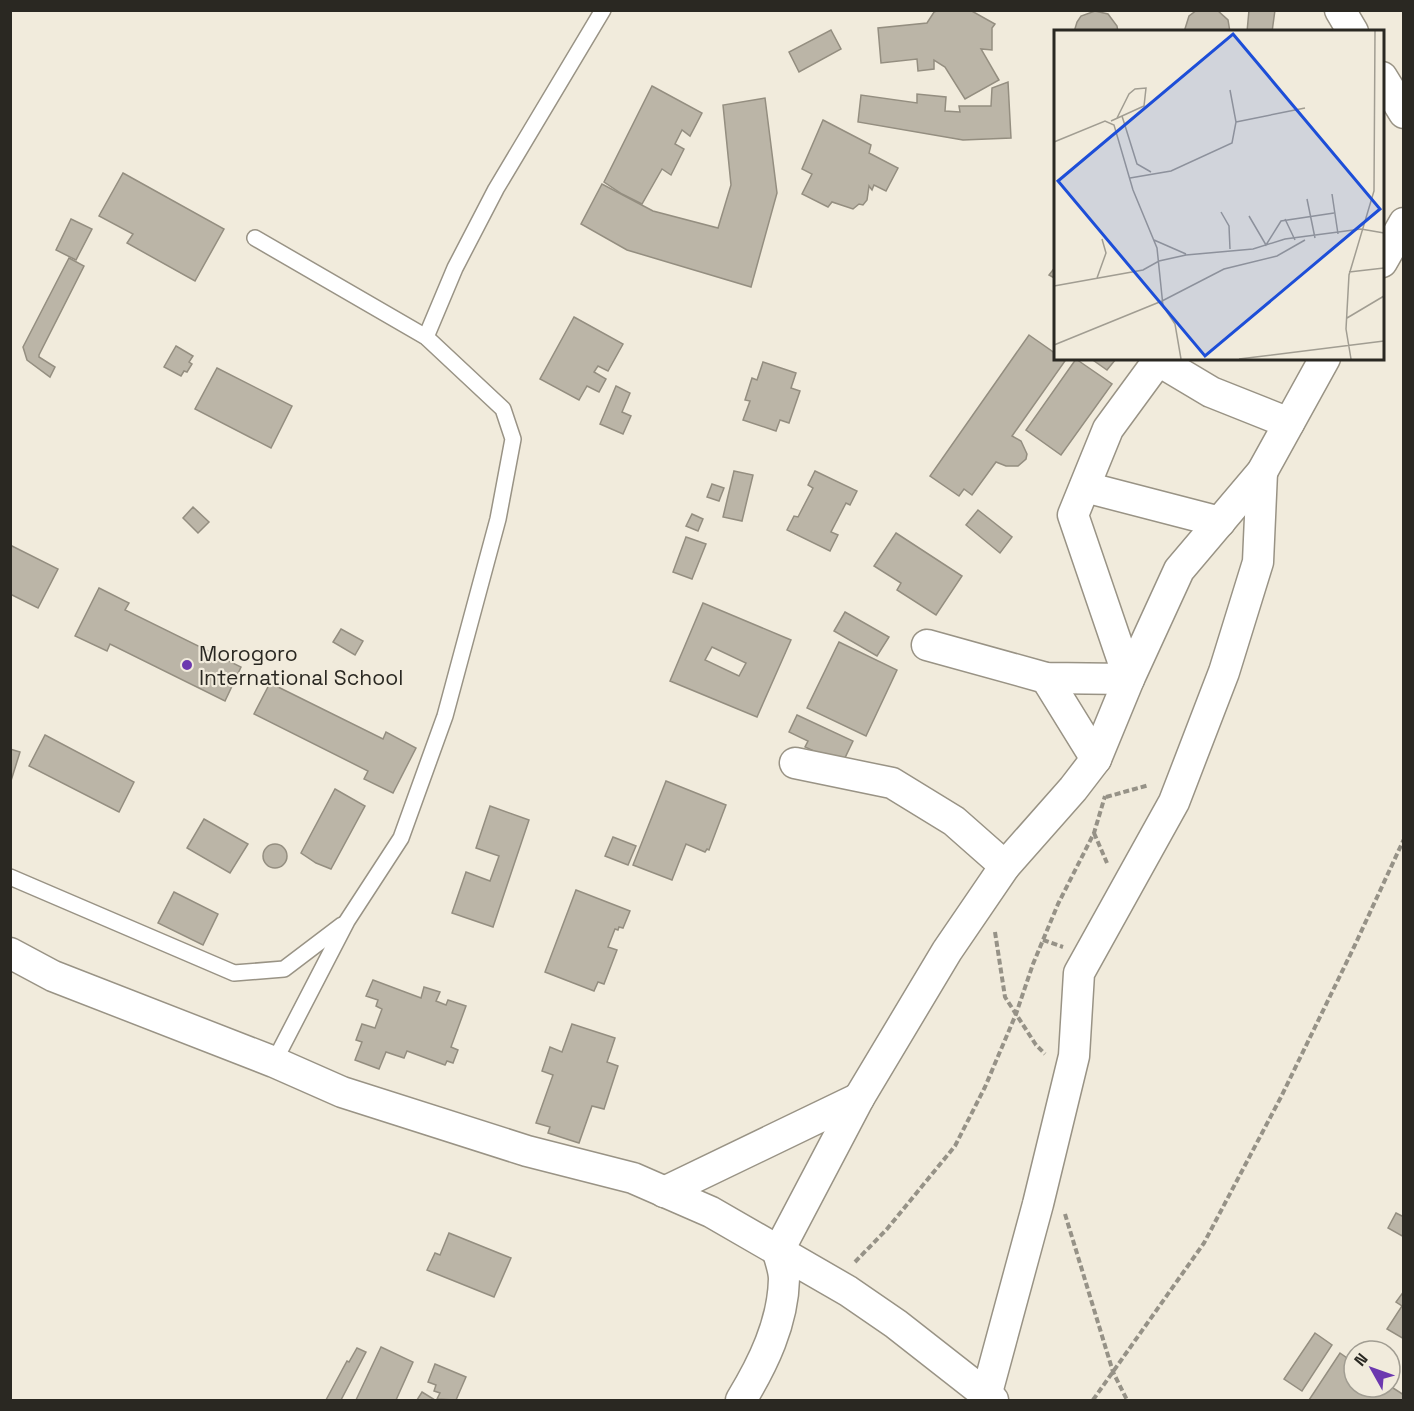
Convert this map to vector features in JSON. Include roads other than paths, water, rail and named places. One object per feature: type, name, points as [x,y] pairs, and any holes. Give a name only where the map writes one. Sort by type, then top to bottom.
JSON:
[{"type":"street","points":[[1340,10],[1352,30]]},
{"type":"street","points":[[1384,79],[1404,113]]},
{"type":"street","points":[[1384,260],[1404,223]]},
{"type":"street","points":[[1129,679],[1073,516],[1108,429],[1157,360]]},
{"type":"street","points":[[1160,360],[1211,392],[1289,423]]},
{"type":"street","points":[[741,1401],[771,1343],[777,1325],[784,1277],[778,1252],[859,1098],[946,951],[1005,866],[1073,789],[1096,759],[1129,679],[1179,570],[1262,472],[1324,360]]},
{"type":"street","points":[[10,953],[53,976],[274,1062],[342,1092],[527,1151],[633,1178],[711,1212],[834,1283],[896,1324],[988,1399],[1074,1056],[1079,974],[1174,802],[1224,672],[1258,562],[1262,472]]},
{"type":"street","points":[[1085,487],[1220,522]]},
{"type":"street","points":[[927,645],[1046,678],[1129,679]]},
{"type":"street","points":[[1046,678],[1096,759]]},
{"type":"street","points":[[795,763],[892,783],[954,821],[1005,866]]},
{"type":"street","points":[[664,1192],[859,1098]]},
{"type":"lane","points":[[426,336],[455,268],[496,189],[603,10]]},
{"type":"lane","points":[[255,238],[426,336],[503,409],[513,439],[498,519],[445,716],[401,838],[347,921],[274,1062]]},
{"type":"lane","points":[[10,877],[234,973],[284,969],[347,921]]},
{"type":"place","name":"Morogoro International School","points":[[187,665]]}]
